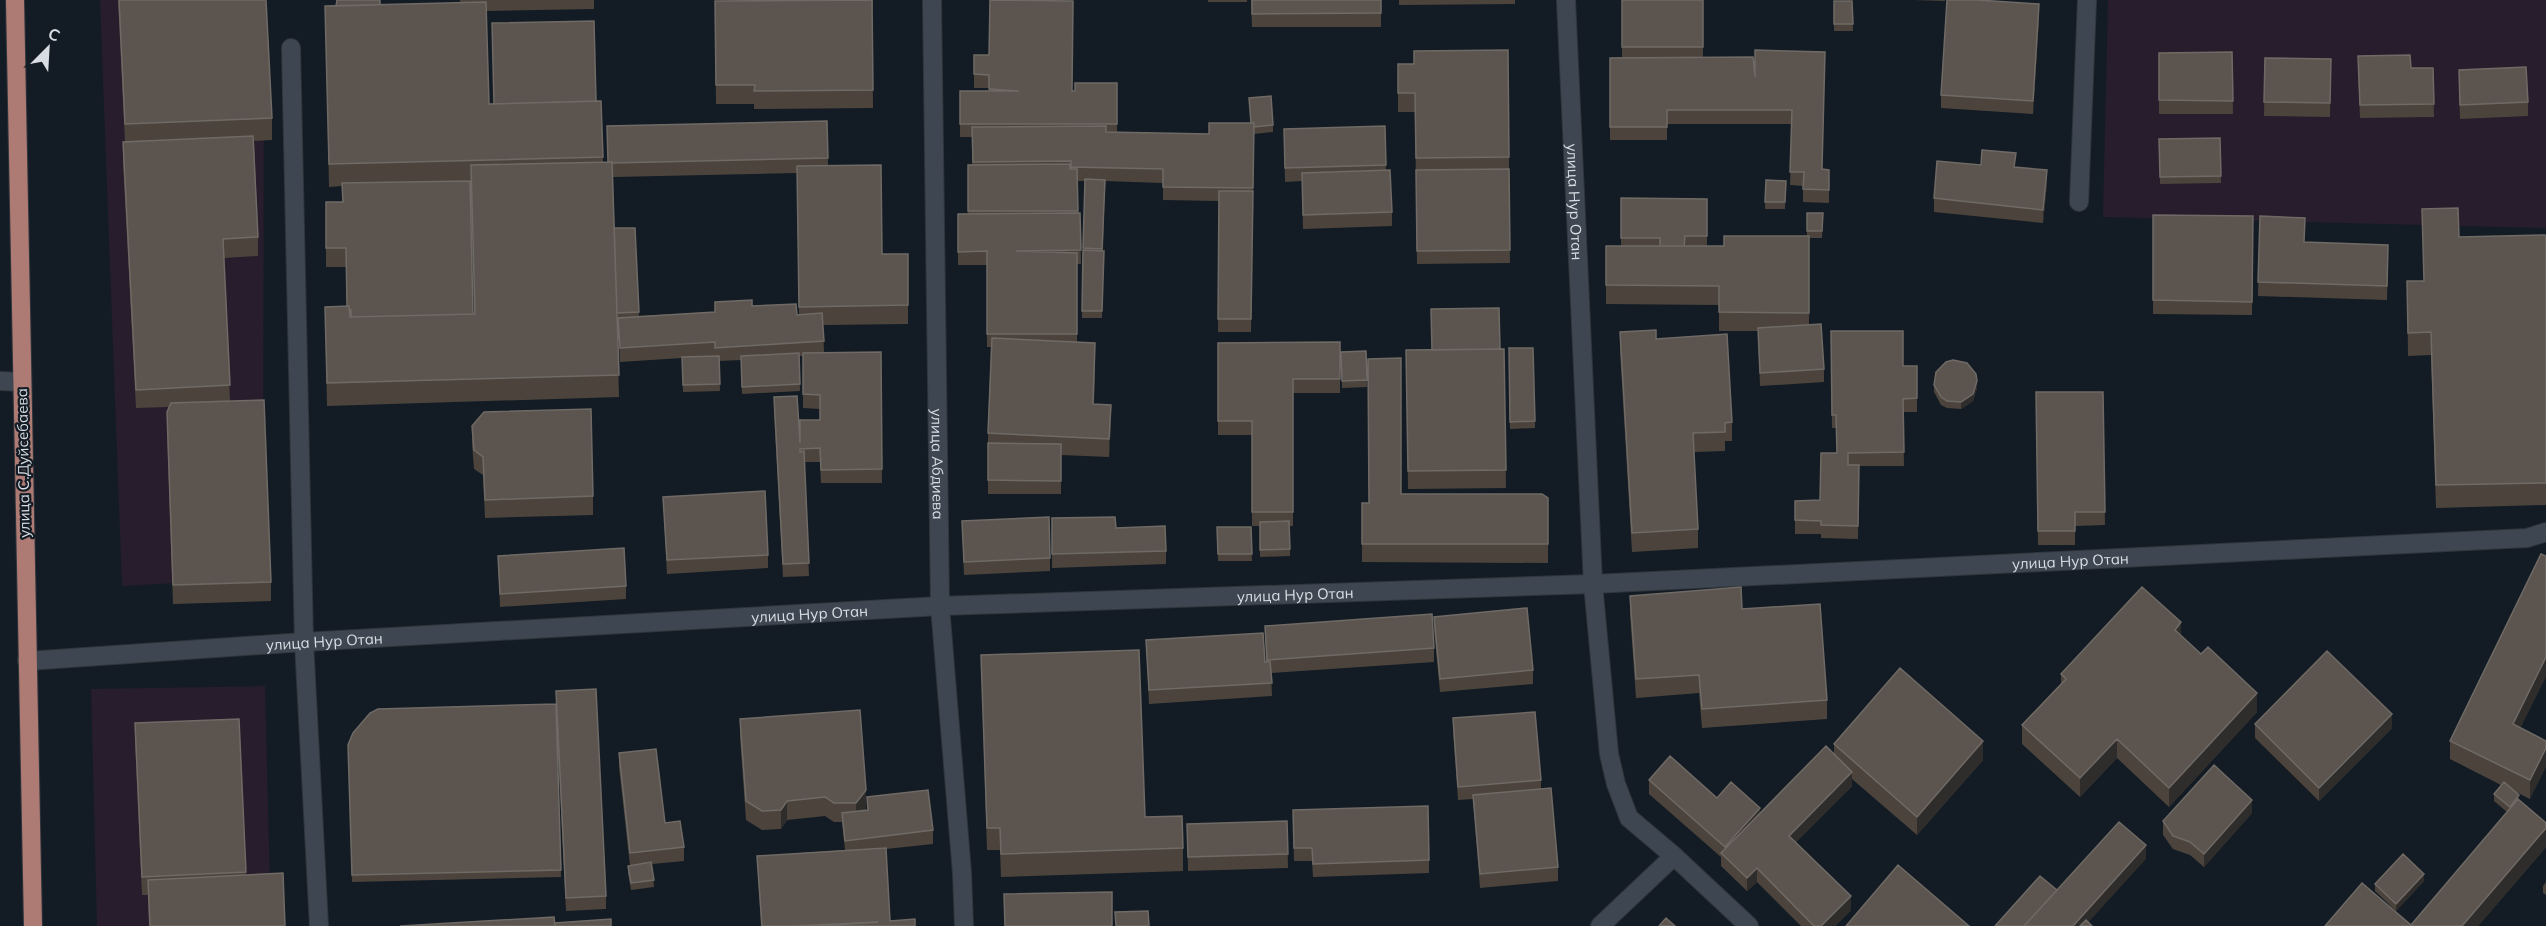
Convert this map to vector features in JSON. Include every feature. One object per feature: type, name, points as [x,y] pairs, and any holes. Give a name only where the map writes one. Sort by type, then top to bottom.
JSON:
[{"type":"main road","name":"улица С.Дуйсебаева","points":[[15,0],[33,926]]},
{"type":"street","name":"улица Абдиева","points":[[932,0],[940,606],[962,873],[964,926]]},
{"type":"street","name":"улица Нур Отан","points":[[1566,0],[1593,584],[1609,754],[1616,784],[1629,818],[1674,856],[1749,926]]},
{"type":"street","points":[[2079,202],[2087,0]]},
{"type":"street","points":[[291,48],[304,642],[319,926]]},
{"type":"street","points":[[0,381],[22,382]]},
{"type":"street","name":"улица Нур Отан","points":[[27,661],[304,642],[940,606],[1593,584],[2527,538],[2546,532]]},
{"type":"street","points":[[1600,926],[1674,856]]},
{"type":"shaded area","points":[[100,0],[264,0],[263,578],[122,586]]},
{"type":"shaded area","points":[[2108,0],[2546,0],[2546,228],[2103,217]]},
{"type":"shaded area","points":[[265,686],[271,926],[97,926],[91,689]]},
{"type":"building","points":[[119,0],[266,0],[272,118],[125,124]]},
{"type":"building","points":[[337,0],[380,0],[380,5],[336,6]]},
{"type":"building","points":[[872,0],[873,90],[754,91],[755,85],[716,85],[715,1]]},
{"type":"building","points":[[990,0],[1073,1],[1072,91],[1075,91],[1075,83],[1117,83],[1117,124],[960,124],[960,91],[1019,91],[989,89],[989,75],[974,74],[974,55],[989,55]]},
{"type":"building","points":[[1252,0],[1381,0],[1381,13],[1252,14]]},
{"type":"building","points":[[1622,0],[1703,0],[1703,47],[1622,47]]},
{"type":"building","points":[[1947,0],[2039,4],[2033,101],[1941,95]]},
{"type":"building","points":[[1834,1],[1852,1],[1853,24],[1834,24]]},
{"type":"building","points":[[486,2],[489,104],[601,101],[603,157],[329,164],[325,6]]},
{"type":"building","points":[[594,21],[596,101],[494,104],[492,23]]},
{"type":"building","points":[[1508,50],[1509,157],[1416,158],[1415,93],[1398,93],[1398,64],[1414,64],[1414,51]]},
{"type":"building","points":[[1755,50],[1825,52],[1822,169],[1829,170],[1829,190],[1803,189],[1804,172],[1790,172],[1792,110],[1667,110],[1667,127],[1610,127],[1610,58],[1753,57],[1755,77]]},
{"type":"building","points":[[2232,52],[2233,101],[2159,100],[2159,53]]},
{"type":"building","points":[[2410,55],[2411,68],[2433,68],[2434,104],[2360,105],[2358,56]]},
{"type":"building","points":[[2265,58],[2331,59],[2330,103],[2264,102]]},
{"type":"building","points":[[2526,67],[2528,102],[2460,105],[2459,70]]},
{"type":"building","points":[[1271,96],[1273,125],[1254,127],[1254,123],[1251,123],[1249,98]]},
{"type":"building","points":[[827,121],[828,158],[608,162],[607,126]]},
{"type":"building","points":[[1209,123],[1254,123],[1253,188],[1163,187],[1163,169],[1071,167],[1071,161],[973,162],[972,127],[1106,126],[1106,132],[1209,134]]},
{"type":"building","points":[[1385,126],[1386,165],[1285,168],[1284,129]]},
{"type":"building","points":[[253,136],[258,237],[223,239],[230,385],[136,390],[123,142]]},
{"type":"building","points":[[2220,138],[2221,176],[2160,177],[2159,139]]},
{"type":"building","points":[[1982,150],[2016,153],[2014,167],[2047,170],[2043,210],[1934,198],[1937,161],[1981,165]]},
{"type":"building","points":[[612,162],[619,375],[327,383],[325,307],[349,306],[350,317],[475,314],[471,165]]},
{"type":"building","points":[[1070,164],[1070,169],[1077,169],[1078,211],[968,211],[968,165]]},
{"type":"building","points":[[881,165],[882,254],[908,254],[908,305],[799,307],[797,166]]},
{"type":"building","points":[[1509,169],[1510,250],[1417,251],[1416,170]]},
{"type":"building","points":[[1390,170],[1392,212],[1303,215],[1302,173]]},
{"type":"building","points":[[1085,179],[1105,180],[1102,249],[1083,248]]},
{"type":"building","points":[[1766,180],[1786,181],[1785,202],[1765,202]]},
{"type":"building","points":[[470,181],[473,314],[351,317],[351,310],[347,306],[346,248],[326,248],[326,202],[343,202],[342,183]]},
{"type":"building","points":[[1219,191],[1253,191],[1251,319],[1218,319]]},
{"type":"building","points":[[1621,198],[1707,199],[1707,236],[1685,236],[1684,246],[1660,246],[1660,238],[1621,238]]},
{"type":"building","points":[[2458,208],[2459,237],[2545,235],[2546,237],[2546,483],[2436,485],[2431,332],[2408,333],[2407,281],[2424,281],[2422,209]]},
{"type":"building","points":[[1080,213],[1081,250],[1016,251],[1077,253],[1077,334],[987,334],[987,251],[958,252],[958,214]]},
{"type":"building","points":[[1807,213],[1823,213],[1822,231],[1807,231]]},
{"type":"building","points":[[2153,215],[2253,216],[2252,302],[2153,300]]},
{"type":"building","points":[[2260,216],[2305,218],[2304,242],[2388,245],[2387,286],[2258,282]]},
{"type":"building","points":[[614,228],[635,228],[639,312],[617,313]]},
{"type":"building","points":[[1724,236],[1809,236],[1809,313],[1719,312],[1719,286],[1606,285],[1606,246],[1724,246]]},
{"type":"building","points":[[1083,250],[1104,251],[1102,311],[1082,311]]},
{"type":"building","points":[[752,300],[752,306],[796,304],[797,315],[822,313],[824,341],[715,348],[715,342],[620,348],[618,318],[715,312],[715,302]]},
{"type":"building","points":[[1499,308],[1500,349],[1432,350],[1431,309]]},
{"type":"building","points":[[1821,324],[1824,369],[1760,373],[1758,328]]},
{"type":"building","points":[[1656,330],[1656,339],[1727,334],[1732,422],[1725,423],[1725,432],[1693,433],[1698,529],[1632,533],[1620,332]]},
{"type":"building","points":[[1831,331],[1903,331],[1903,366],[1917,366],[1917,398],[1903,399],[1904,452],[1848,453],[1848,465],[1859,465],[1858,526],[1821,525],[1821,521],[1795,520],[1795,501],[1820,500],[1821,453],[1837,453],[1836,415],[1832,415]]},
{"type":"building","points":[[992,338],[1095,343],[1093,404],[1111,405],[1109,439],[988,433]]},
{"type":"building","points":[[1340,342],[1340,379],[1293,379],[1293,512],[1252,512],[1252,421],[1218,421],[1218,343]]},
{"type":"building","points":[[1509,348],[1533,348],[1535,421],[1510,422]]},
{"type":"building","points":[[1504,349],[1506,470],[1408,471],[1406,350]]},
{"type":"building","points":[[1366,351],[1367,380],[1342,381],[1341,352]]},
{"type":"building","points":[[881,352],[882,469],[821,470],[820,448],[800,449],[800,452],[804,451],[809,563],[783,564],[774,397],[797,396],[800,443],[800,420],[820,420],[820,395],[803,394],[803,353]]},
{"type":"building","points":[[799,353],[800,384],[742,387],[741,356]]},
{"type":"building","points":[[719,356],[720,384],[683,385],[682,357]]},
{"type":"building","points":[[1401,358],[1401,494],[1542,494],[1548,498],[1548,544],[1362,544],[1362,503],[1369,503],[1368,359]]},
{"type":"building","points":[[1953,360],[1967,363],[1976,374],[1977,381],[1973,394],[1961,402],[1947,401],[1941,397],[1934,385],[1936,372],[1946,362]]},
{"type":"building","points":[[2036,392],[2103,392],[2105,512],[2075,512],[2075,531],[2038,531]]},
{"type":"building","points":[[264,400],[271,582],[173,585],[167,412],[171,403]]},
{"type":"building","points":[[591,409],[593,496],[485,500],[483,457],[474,450],[472,426],[484,412]]},
{"type":"building","points":[[988,443],[1061,444],[1061,481],[988,480]]},
{"type":"building","points":[[765,491],[768,555],[667,560],[663,497]]},
{"type":"building","points":[[1049,517],[1050,558],[964,562],[962,521]]},
{"type":"building","points":[[1115,517],[1116,528],[1165,526],[1166,551],[1052,554],[1052,518]]},
{"type":"building","points":[[1289,521],[1290,549],[1260,550],[1260,522]]},
{"type":"building","points":[[1217,527],[1251,527],[1252,554],[1218,554]]},
{"type":"building","points":[[624,548],[626,586],[500,594],[498,556]]},
{"type":"building","points":[[2541,554],[2546,556],[2546,657],[2513,724],[2546,741],[2546,748],[2530,780],[2450,741]]},
{"type":"building","points":[[1741,587],[1742,609],[1820,604],[1827,700],[1702,709],[1699,675],[1636,679],[1630,596]]},
{"type":"building","points":[[2142,587],[2181,622],[2175,630],[2201,654],[2208,647],[2257,693],[2169,788],[2117,739],[2080,778],[2022,725],[2066,679],[2061,674]]},
{"type":"building","points":[[1527,608],[1533,670],[1440,679],[1434,617]]},
{"type":"building","points":[[1432,614],[1434,648],[1267,660],[1265,626]]},
{"type":"building","points":[[1263,633],[1265,662],[1270,661],[1272,683],[1149,690],[1146,640]]},
{"type":"building","points":[[1139,650],[1145,817],[1182,816],[1183,848],[1001,854],[1000,828],[987,828],[981,655]]},
{"type":"building","points":[[2327,651],[2392,714],[2319,788],[2255,724]]},
{"type":"building","points":[[1900,668],[1983,741],[1917,817],[1834,744]]},
{"type":"building","points":[[596,689],[606,896],[566,898],[556,691]]},
{"type":"building","points":[[556,704],[561,870],[352,875],[348,745],[353,733],[370,713],[378,709]]},
{"type":"building","points":[[860,710],[866,790],[856,803],[834,803],[825,797],[787,801],[781,810],[762,811],[746,801],[740,719]]},
{"type":"building","points":[[1535,712],[1541,780],[1458,787],[1453,718]]},
{"type":"building","points":[[239,719],[246,872],[142,877],[135,723]]},
{"type":"building","points":[[1826,746],[1852,772],[1789,836],[1851,896],[1821,926],[1814,926],[1757,868],[1747,878],[1721,853]]},
{"type":"building","points":[[656,749],[665,823],[680,821],[684,847],[630,853],[619,753]]},
{"type":"building","points":[[1670,756],[1717,798],[1731,782],[1760,808],[1725,847],[1649,780]]},
{"type":"building","points":[[2214,765],[2252,800],[2204,854],[2190,842],[2173,836],[2163,821]]},
{"type":"building","points":[[2504,782],[2519,795],[2510,807],[2494,794]]},
{"type":"building","points":[[1551,788],[1558,867],[1480,874],[1473,795]]},
{"type":"building","points":[[928,790],[933,830],[845,841],[842,813],[868,810],[867,797]]},
{"type":"building","points":[[2518,799],[2546,823],[2546,828],[2462,926],[2325,926],[2362,883],[2411,925]]},
{"type":"building","points":[[1428,806],[1429,860],[1313,864],[1312,848],[1294,848],[1293,810]]},
{"type":"building","points":[[1287,821],[1288,854],[1188,857],[1187,824]]},
{"type":"building","points":[[2119,822],[2146,845],[2073,926],[2024,926]]},
{"type":"building","points":[[886,848],[890,921],[915,919],[915,926],[816,926],[878,922],[762,926],[757,856]]},
{"type":"building","points":[[2403,854],[2424,874],[2396,904],[2375,884]]},
{"type":"building","points":[[651,862],[654,880],[631,883],[628,866]]},
{"type":"building","points":[[1898,865],[1969,926],[1846,926]]},
{"type":"building","points":[[283,873],[285,926],[150,926],[148,880]]},
{"type":"building","points":[[2040,876],[2057,890],[2024,926],[1995,926]]},
{"type":"building","points":[[1112,892],[1112,926],[1005,926],[1004,894]]},
{"type":"building","points":[[1148,911],[1149,926],[1116,926],[1115,912]]},
{"type":"building","points":[[554,917],[555,926],[400,926]]},
{"type":"building","points":[[1666,918],[1675,926],[1659,926]]},
{"type":"building","points":[[611,919],[611,926],[555,926],[555,923]]},
{"type":"building","points":[[2086,920],[2092,926],[2080,926]]}]
